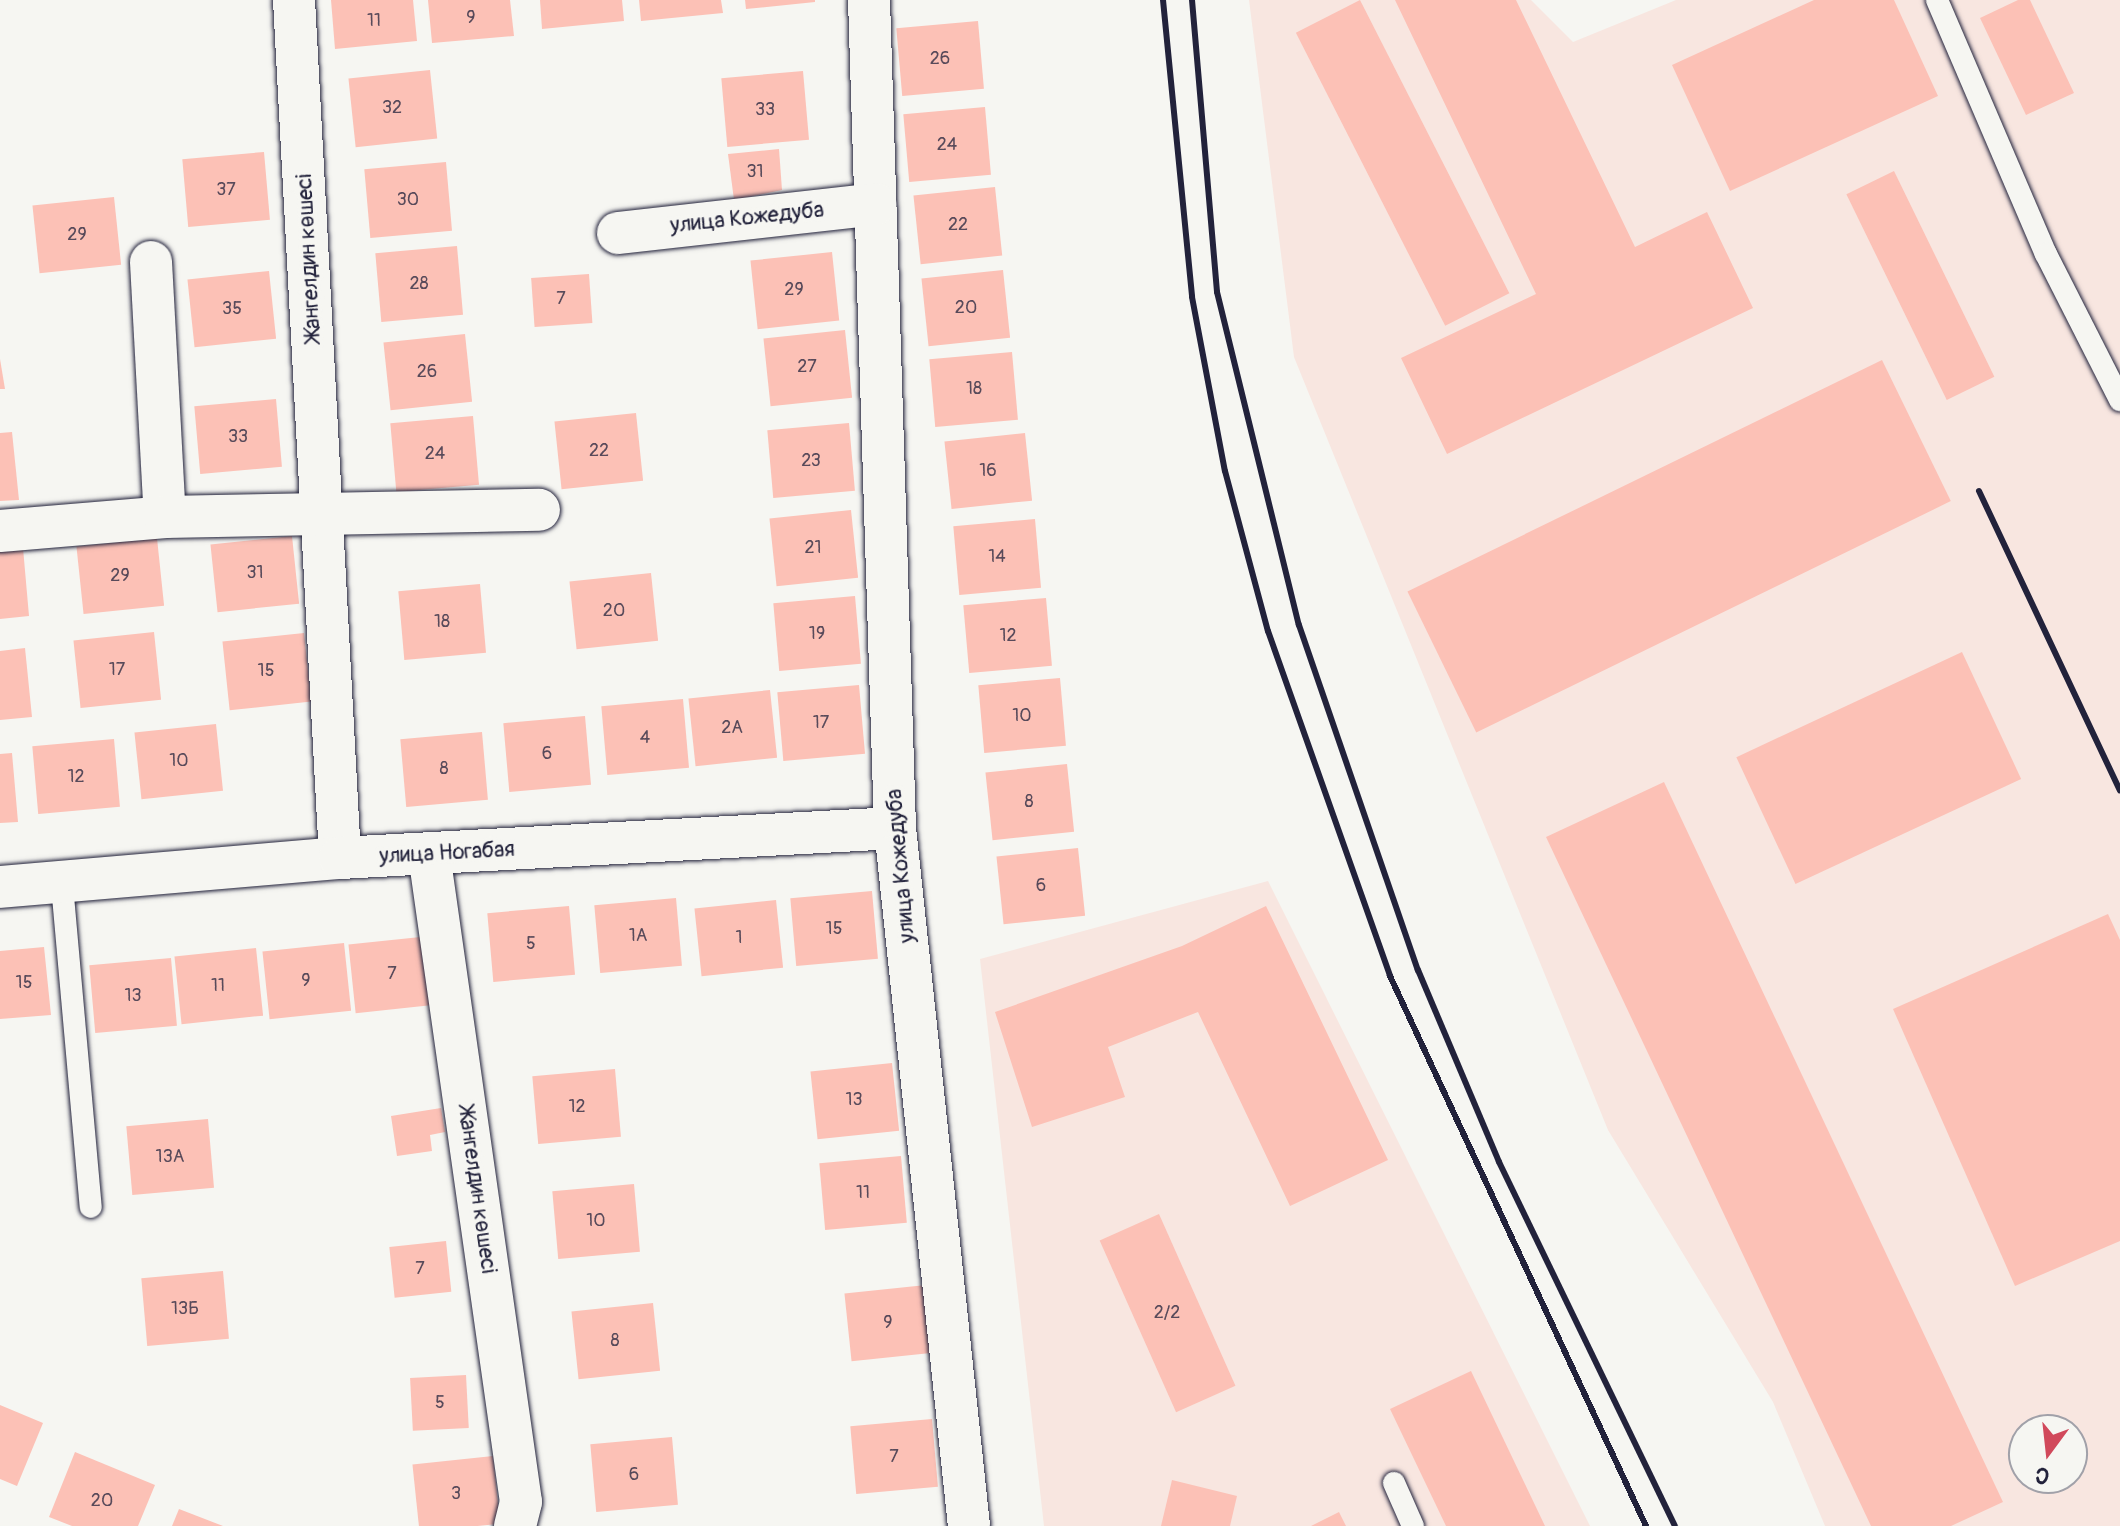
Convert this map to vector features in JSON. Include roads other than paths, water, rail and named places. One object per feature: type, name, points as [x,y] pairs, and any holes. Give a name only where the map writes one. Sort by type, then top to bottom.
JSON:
[{"type":"street","name":"Жангелдин көшесі","points":[[294,0],[340,858]]},
{"type":"street","name":"улица Кожедуба","points":[[869,0],[895,828],[969,1526]]},
{"type":"street","name":"улица Кожедуба","points":[[618,233],[875,204]]},
{"type":"street","points":[[151,262],[165,517]]},
{"type":"street","points":[[0,531],[165,517],[539,510]]},
{"type":"street","name":"улица Ногабая","points":[[0,887],[62,885],[340,858],[895,828]]},
{"type":"street","name":"Жангелдин көшесі","points":[[429,854],[521,1502],[515,1526]]},
{"type":"lane","points":[[1937,0],[2046,254],[2120,400]]},
{"type":"lane","points":[[62,885],[91,1207]]},
{"type":"lane","points":[[1394,1483],[1413,1526]]},
{"type":"railway","points":[[1163,0],[1192,297],[1225,471],[1268,631],[1390,976],[1646,1526]]},
{"type":"railway","points":[[1192,0],[1217,292],[1299,625],[1418,970],[1499,1162],[1675,1526]]},
{"type":"railway","points":[[1979,491],[2120,791]]}]
